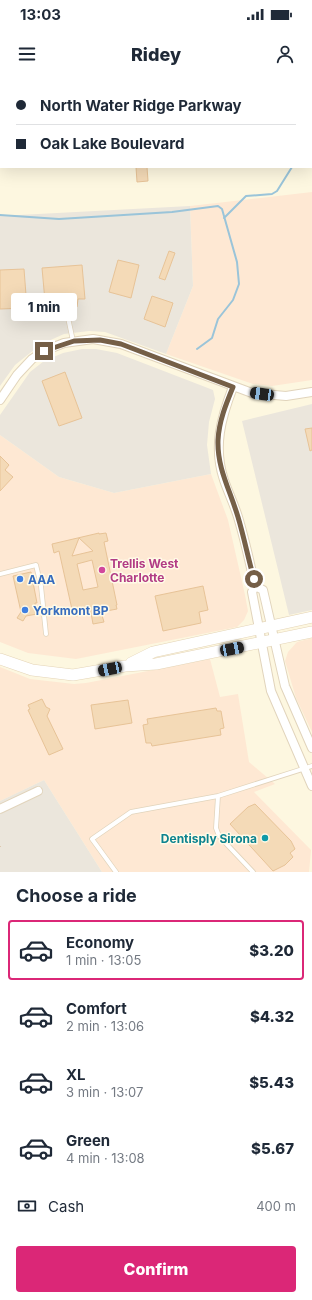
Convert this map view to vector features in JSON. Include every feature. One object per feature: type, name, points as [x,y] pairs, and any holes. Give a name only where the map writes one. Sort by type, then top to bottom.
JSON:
[{"type":"street","points":[[0,400],[17,375],[32,359],[54,347],[73,341],[93,339],[121,344],[252,393],[280,396],[312,392]]},
{"type":"street","points":[[233,387],[223,413],[219,431],[219,454],[223,477],[238,518],[255,586],[252,592],[258,629],[276,706],[309,767],[312,786]]},
{"type":"street","points":[[255,586],[263,590],[285,686],[312,748]]},
{"type":"street","points":[[125,666],[153,652],[312,617]]},
{"type":"street","points":[[0,659],[32,670],[67,674],[99,671],[125,666],[156,664],[312,632]]},
{"type":"street","points":[[0,809],[38,791]]},
{"type":"lane","points":[[67,313],[73,341]]},
{"type":"lane","points":[[0,574],[36,565],[41,586],[46,634]]},
{"type":"lane","points":[[116,872],[92,839],[131,812],[218,796],[309,767]]},
{"type":"lane","points":[[218,796],[216,828],[219,836],[253,872]]},
{"type":"shaded area","points":[[312,192],[312,380],[272,386],[253,384],[166,354],[193,286],[190,206]]},
{"type":"shaded area","points":[[190,206],[193,286],[166,354],[105,332],[89,331],[64,334],[44,343],[15,365],[0,386],[0,216]]},
{"type":"shaded area","points":[[82,349],[96,349],[117,353],[213,390],[215,399],[209,422],[207,445],[211,474],[114,493],[59,477],[0,435],[0,415],[30,372],[44,361],[63,353]]},
{"type":"shaded area","points":[[312,404],[312,610],[289,615],[242,421]]},
{"type":"shaded area","points":[[0,435],[59,477],[114,493],[211,474],[228,520],[245,595],[248,611],[244,620],[237,627],[76,659],[28,653],[0,642]]},
{"type":"shaded area","points":[[312,638],[312,732],[296,698],[285,661],[288,652],[297,642]]},
{"type":"shaded area","points":[[210,659],[220,697],[238,694],[249,762],[275,784],[254,792],[311,850],[309,872],[102,872],[44,780],[0,801],[0,667],[30,679],[74,684]]},
{"type":"shaded area","points":[[44,780],[102,872],[0,872],[0,801]]},
{"type":"building","points":[[136,168],[147,168],[148,181],[137,182]]},
{"type":"building","points":[[169,251],[175,253],[165,280],[159,278]]},
{"type":"building","points":[[118,260],[139,265],[131,298],[109,292]]},
{"type":"building","points":[[82,265],[85,299],[78,299],[77,307],[53,308],[51,301],[45,301],[42,268]]},
{"type":"building","points":[[24,269],[27,308],[0,309],[0,270]]},
{"type":"building","points":[[152,296],[173,303],[165,327],[144,319]]},
{"type":"building","points":[[65,372],[82,418],[59,426],[42,381]]},
{"type":"building","points":[[312,428],[312,450],[310,451],[305,429]]},
{"type":"building","points":[[0,456],[9,465],[5,470],[13,477],[0,491]]},
{"type":"building","name":"Trellis West Charlotte","points":[[99,533],[106,533],[108,541],[104,542],[117,609],[101,612],[104,622],[93,624],[91,613],[76,616],[73,614],[59,551],[54,553],[52,544]],"holes":[[[79,538],[93,551],[72,556]],[[92,560],[98,587],[83,590],[77,564]]]},
{"type":"building","points":[[31,572],[37,603],[35,603],[37,614],[26,616],[23,621],[17,618],[21,612],[13,576]]},
{"type":"building","points":[[203,586],[208,610],[199,612],[201,623],[163,631],[155,596]]},
{"type":"building","points":[[42,699],[46,707],[50,709],[47,716],[63,749],[49,755],[28,710],[30,709],[28,705]]},
{"type":"building","points":[[128,700],[132,723],[95,729],[91,705]]},
{"type":"building","points":[[216,708],[217,711],[221,711],[224,728],[220,729],[221,735],[152,746],[151,743],[146,743],[143,725],[148,724],[147,719]]},
{"type":"building","name":"Dentisply Sirona","points":[[255,804],[291,841],[295,849],[290,853],[293,857],[285,865],[273,871],[230,824],[248,807]]},
{"type":"waterway","points":[[224,218],[246,196],[272,194],[277,191],[291,168]]},
{"type":"waterway","points":[[0,215],[59,219],[172,212],[218,206],[222,209],[237,262],[239,284],[233,300],[218,319],[212,338],[197,349]]},
{"type":"place","name":"Trellis West Charlotte","points":[[102,570]]},
{"type":"place","name":"AAA","points":[[20,579]]},
{"type":"place","name":"Yorkmont BP","points":[[25,610]]},
{"type":"place","name":"Dentisply Sirona","points":[[265,838]]},
{"type":"route","points":[[44,351],[64,343],[84,339],[93,339],[121,344],[233,387],[223,413],[219,431],[218,448],[224,481],[234,503],[254,579]]}]
